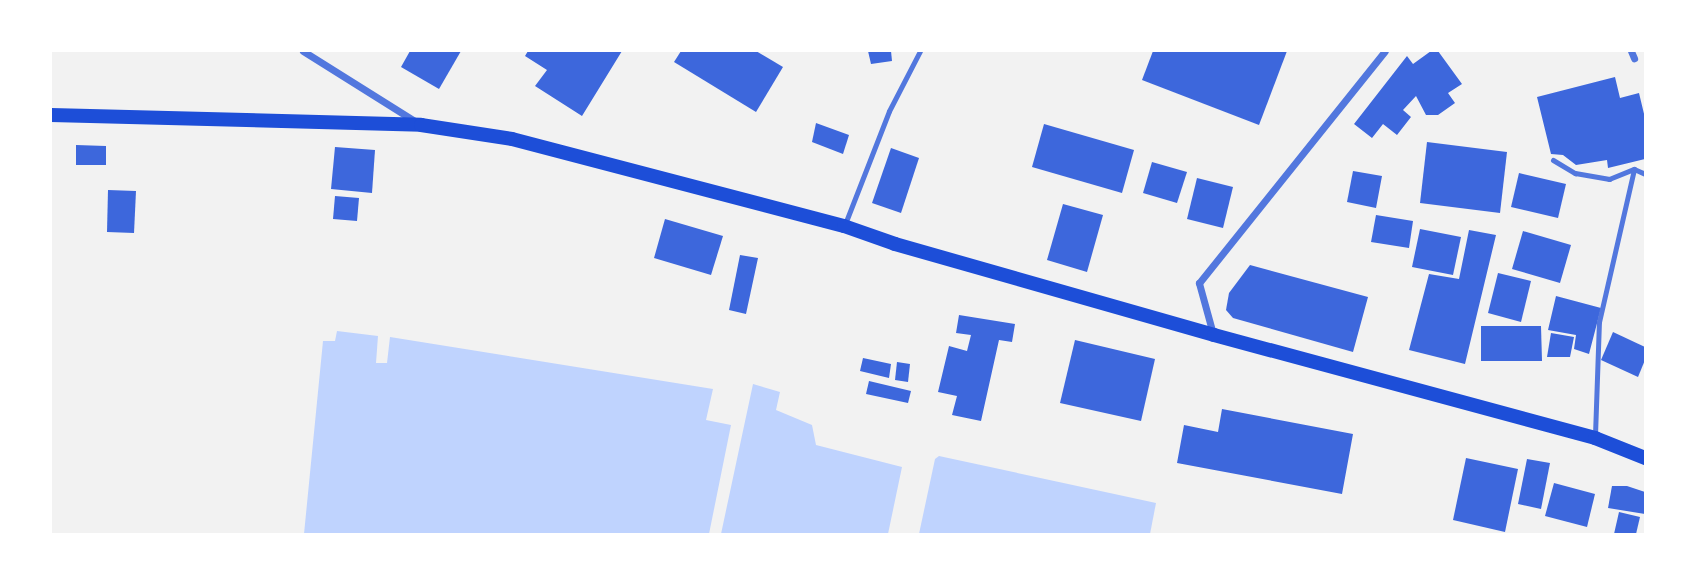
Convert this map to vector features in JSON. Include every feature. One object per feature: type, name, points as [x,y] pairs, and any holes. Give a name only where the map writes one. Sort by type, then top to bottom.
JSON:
[{"type":"main road","points":[[51,115],[421,125],[512,139],[844,226],[895,244],[1214,335],[1595,438],[1645,458]]},
{"type":"street","points":[[303,51],[421,125]]},
{"type":"street","points":[[1214,335],[1199,283],[1385,51]]},
{"type":"lane","points":[[844,226],[888,111],[920,51]]},
{"type":"lane","points":[[1553,160],[1575,173],[1609,179],[1634,169],[1645,174]]},
{"type":"lane","points":[[1595,438],[1599,322],[1634,169]]},
{"type":"water","points":[[337,331],[378,336],[376,363],[387,363],[390,337],[713,389],[706,420],[731,425],[709,534],[304,534],[323,341],[335,341]]},
{"type":"water","points":[[753,384],[780,392],[776,410],[812,425],[816,445],[902,467],[888,534],[721,534]]},
{"type":"water","points":[[939,456],[1156,503],[1150,534],[919,534],[935,459]]},
{"type":"building","points":[[410,51],[461,51],[439,89],[401,67]]},
{"type":"building","points":[[528,51],[622,51],[582,116],[535,86],[547,70],[525,56]]},
{"type":"building","points":[[681,51],[756,51],[783,67],[756,112],[674,62]]},
{"type":"building","points":[[868,51],[891,51],[892,61],[871,64]]},
{"type":"building","points":[[1153,51],[1287,51],[1259,125],[1142,80]]},
{"type":"building","points":[[1431,51],[1438,51],[1462,84],[1448,93],[1455,103],[1438,115],[1426,115],[1416,96],[1403,110],[1411,117],[1397,135],[1383,124],[1372,138],[1354,124],[1407,56],[1413,64]]},
{"type":"building","points":[[1615,77],[1620,98],[1639,93],[1645,118],[1645,159],[1608,168],[1607,160],[1576,165],[1563,155],[1551,154],[1537,97]]},
{"type":"building","points":[[816,123],[849,135],[843,154],[812,142]]},
{"type":"building","points":[[1044,124],[1134,150],[1122,193],[1032,167]]},
{"type":"building","points":[[1427,142],[1507,152],[1500,213],[1420,203]]},
{"type":"building","points":[[76,145],[106,146],[106,165],[76,165]]},
{"type":"building","points":[[335,147],[375,150],[372,193],[331,189]]},
{"type":"building","points":[[891,148],[919,158],[901,213],[872,203]]},
{"type":"building","points":[[1152,162],[1187,172],[1177,203],[1143,193]]},
{"type":"building","points":[[1353,171],[1382,176],[1376,208],[1347,202]]},
{"type":"building","points":[[1519,173],[1566,184],[1558,218],[1511,207]]},
{"type":"building","points":[[1197,178],[1233,187],[1223,228],[1187,219]]},
{"type":"building","points":[[108,190],[136,191],[134,233],[107,232]]},
{"type":"building","points":[[335,196],[359,198],[357,221],[333,219]]},
{"type":"building","points":[[1063,204],[1103,215],[1087,272],[1047,260]]},
{"type":"building","points":[[1376,215],[1413,221],[1409,248],[1371,242]]},
{"type":"building","points":[[665,219],[723,236],[711,275],[654,258]]},
{"type":"building","points":[[1420,229],[1461,237],[1453,275],[1412,267]]},
{"type":"building","points":[[1469,230],[1496,235],[1465,364],[1409,350],[1429,274],[1459,279]]},
{"type":"building","points":[[1523,231],[1571,245],[1560,283],[1512,269]]},
{"type":"building","points":[[740,255],[758,258],[746,314],[729,310]]},
{"type":"building","points":[[1250,265],[1368,297],[1353,352],[1233,318],[1226,310],[1229,293]]},
{"type":"building","points":[[1498,273],[1531,281],[1521,322],[1488,313]]},
{"type":"building","points":[[1556,296],[1601,308],[1589,354],[1574,349],[1576,335],[1548,330]]},
{"type":"building","points":[[959,315],[1015,324],[1012,342],[999,340],[981,421],[952,415],[957,396],[938,392],[949,346],[967,351],[971,335],[956,333]]},
{"type":"building","points":[[1481,326],[1541,326],[1542,361],[1481,361]]},
{"type":"building","points":[[1613,332],[1645,347],[1645,360],[1638,377],[1601,360]]},
{"type":"building","points":[[1551,333],[1574,337],[1570,357],[1547,357]]},
{"type":"building","points":[[1075,340],[1155,359],[1141,421],[1060,403]]},
{"type":"building","points":[[863,358],[891,364],[889,378],[860,371]]},
{"type":"building","points":[[897,362],[910,364],[908,382],[895,380]]},
{"type":"building","points":[[869,381],[911,391],[908,403],[866,394]]},
{"type":"building","points":[[1222,409],[1353,434],[1342,494],[1177,463],[1184,425],[1218,432]]},
{"type":"building","points":[[1466,458],[1518,469],[1505,532],[1453,520]]},
{"type":"building","points":[[1527,459],[1550,463],[1541,509],[1518,504]]},
{"type":"building","points":[[1554,483],[1595,494],[1587,527],[1545,516]]},
{"type":"building","points":[[1612,486],[1627,486],[1645,492],[1645,514],[1608,508]]},
{"type":"building","points":[[1619,512],[1640,517],[1636,534],[1614,534]]}]
